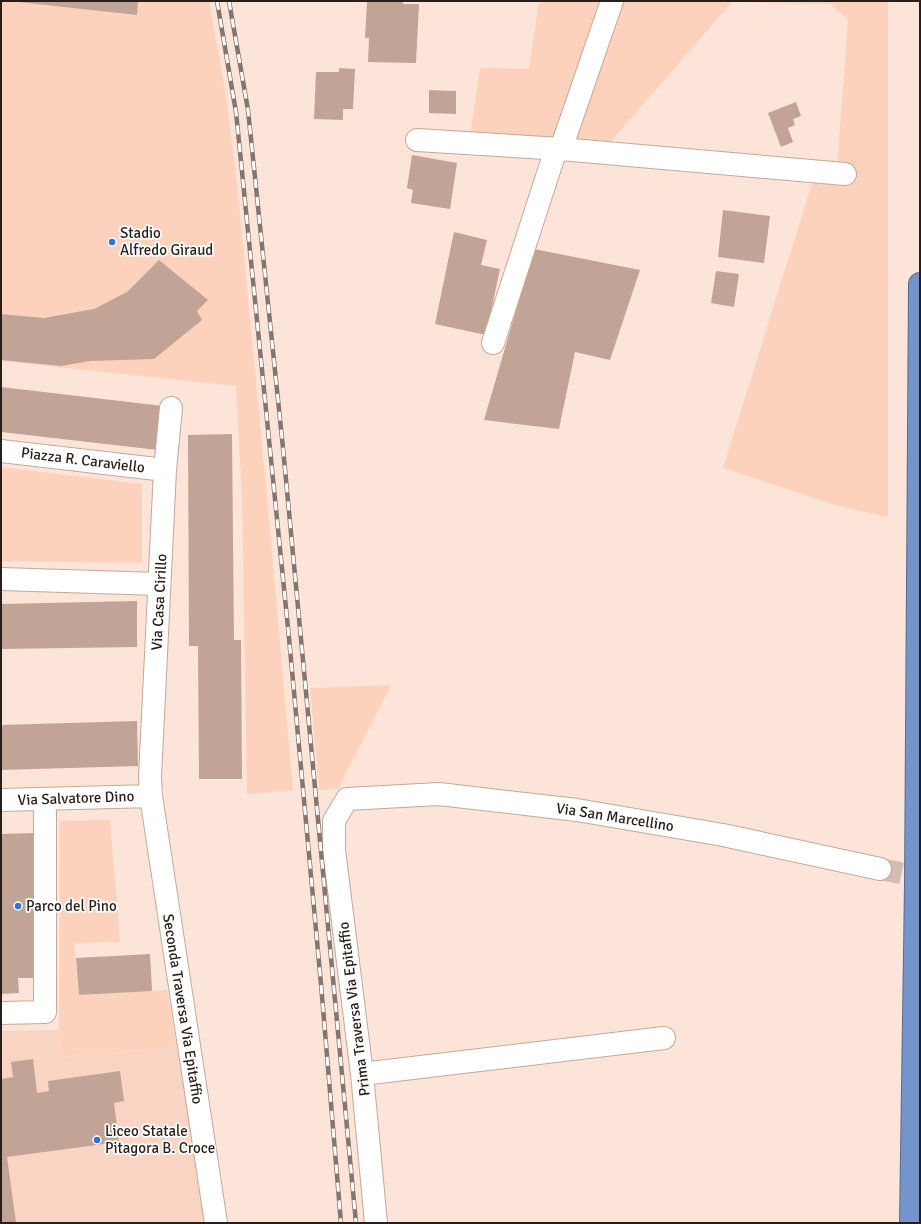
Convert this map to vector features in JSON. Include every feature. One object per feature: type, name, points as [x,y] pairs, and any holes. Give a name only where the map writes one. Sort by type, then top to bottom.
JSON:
[{"type":"highway","points":[[911,1223],[916,877],[920,284]]},
{"type":"street","points":[[493,343],[559,149],[612,1]]},
{"type":"street","points":[[417,140],[559,149],[845,174]]},
{"type":"street","name":"Via Casa Cirillo","points":[[151,796],[165,470],[171,408]]},
{"type":"street","name":"Piazza R. Caraviello","points":[[1,451],[165,470]]},
{"type":"street","points":[[1,579],[160,584]]},
{"type":"street","name":"Via San Marcellino","points":[[346,799],[439,794],[577,810],[723,835],[880,869]]},
{"type":"street","name":"Via Salvatore Dino","points":[[1,800],[151,796]]},
{"type":"street","name":"Seconda Traversa Via Epitaffio","points":[[151,796],[216,1223]]},
{"type":"street","points":[[1,1013],[45,1012],[45,799]]},
{"type":"street","name":"Prima Traversa Via Epitaffio","points":[[346,799],[334,820],[334,850],[362,1074],[376,1223]]},
{"type":"street","points":[[362,1074],[664,1038]]},
{"type":"shaded area","name":"Stadio Alfredo Giraud","points":[[1,1],[209,1],[225,89],[236,174],[293,790],[247,794],[242,498],[236,386],[1,361]]},
{"type":"shaded area","points":[[539,1],[605,1],[562,130],[549,143],[470,137],[480,68],[529,69]]},
{"type":"shaded area","points":[[621,1],[888,1],[888,517],[839,506],[723,468],[814,177],[837,168],[848,20],[830,4],[732,2],[606,147],[577,141],[578,122]]},
{"type":"shaded area","points":[[1,467],[142,484],[142,563],[1,561]]},
{"type":"shaded area","points":[[391,685],[338,789],[319,790],[310,688]]},
{"type":"shaded area","points":[[110,820],[120,942],[74,943],[79,995],[167,990],[177,1047],[60,1057],[60,821]]},
{"type":"shaded area","name":"Liceo Statale Pitagora B. Croce","points":[[59,1030],[60,1057],[177,1047],[206,1223],[1,1223],[1,1031]]},
{"type":"building","points":[[18,1],[138,1],[137,15]]},
{"type":"building","points":[[367,1],[403,1],[403,4],[419,4],[416,63],[368,62],[369,38],[365,38]]},
{"type":"building","points":[[339,68],[355,69],[353,109],[343,109],[343,120],[314,119],[316,72],[339,72]]},
{"type":"building","points":[[429,90],[456,91],[456,114],[429,113]]},
{"type":"building","points":[[796,102],[801,116],[793,119],[795,125],[788,128],[793,142],[781,147],[768,113]]},
{"type":"building","points":[[412,155],[457,163],[450,209],[411,203],[413,190],[407,188]]},
{"type":"building","points":[[723,210],[770,216],[764,263],[718,257]]},
{"type":"building","points":[[454,232],[487,240],[481,265],[500,269],[486,335],[435,324]]},
{"type":"building","points":[[534,249],[640,270],[610,360],[575,352],[559,429],[484,420]]},
{"type":"building","points":[[159,260],[208,300],[197,311],[202,320],[154,359],[90,361],[61,366],[1,360],[1,314],[44,318],[94,309],[127,292]]},
{"type":"building","points":[[716,271],[739,274],[734,307],[711,303]]},
{"type":"building","points":[[1,387],[163,406],[158,450],[1,432]]},
{"type":"building","points":[[232,434],[234,640],[241,640],[242,779],[199,779],[198,646],[189,646],[188,435]]},
{"type":"building","points":[[137,601],[137,647],[1,649],[1,604]]},
{"type":"building","points":[[137,721],[138,766],[1,770],[1,725]]},
{"type":"building","name":"Parco del Pino","points":[[34,833],[37,978],[18,978],[19,993],[1,994],[1,834]]},
{"type":"building","points":[[150,954],[152,991],[79,995],[76,958]]},
{"type":"building","points":[[33,1059],[37,1093],[49,1091],[48,1081],[120,1071],[124,1101],[114,1103],[119,1142],[7,1157],[16,1223],[1,1223],[1,1079],[13,1077],[11,1062]]},
{"type":"tunnel","points":[[880,869],[920,877]]},
{"type":"railway","points":[[217,1],[236,112],[289,638],[321,984],[341,1223]]},
{"type":"railway","points":[[229,1],[248,110],[283,448],[356,1223]]},
{"type":"place","name":"Stadio Alfredo Giraud","points":[[112,242]]},
{"type":"place","name":"Parco del Pino","points":[[18,906]]},
{"type":"place","name":"Liceo Statale Pitagora B. Croce","points":[[97,1140]]}]
